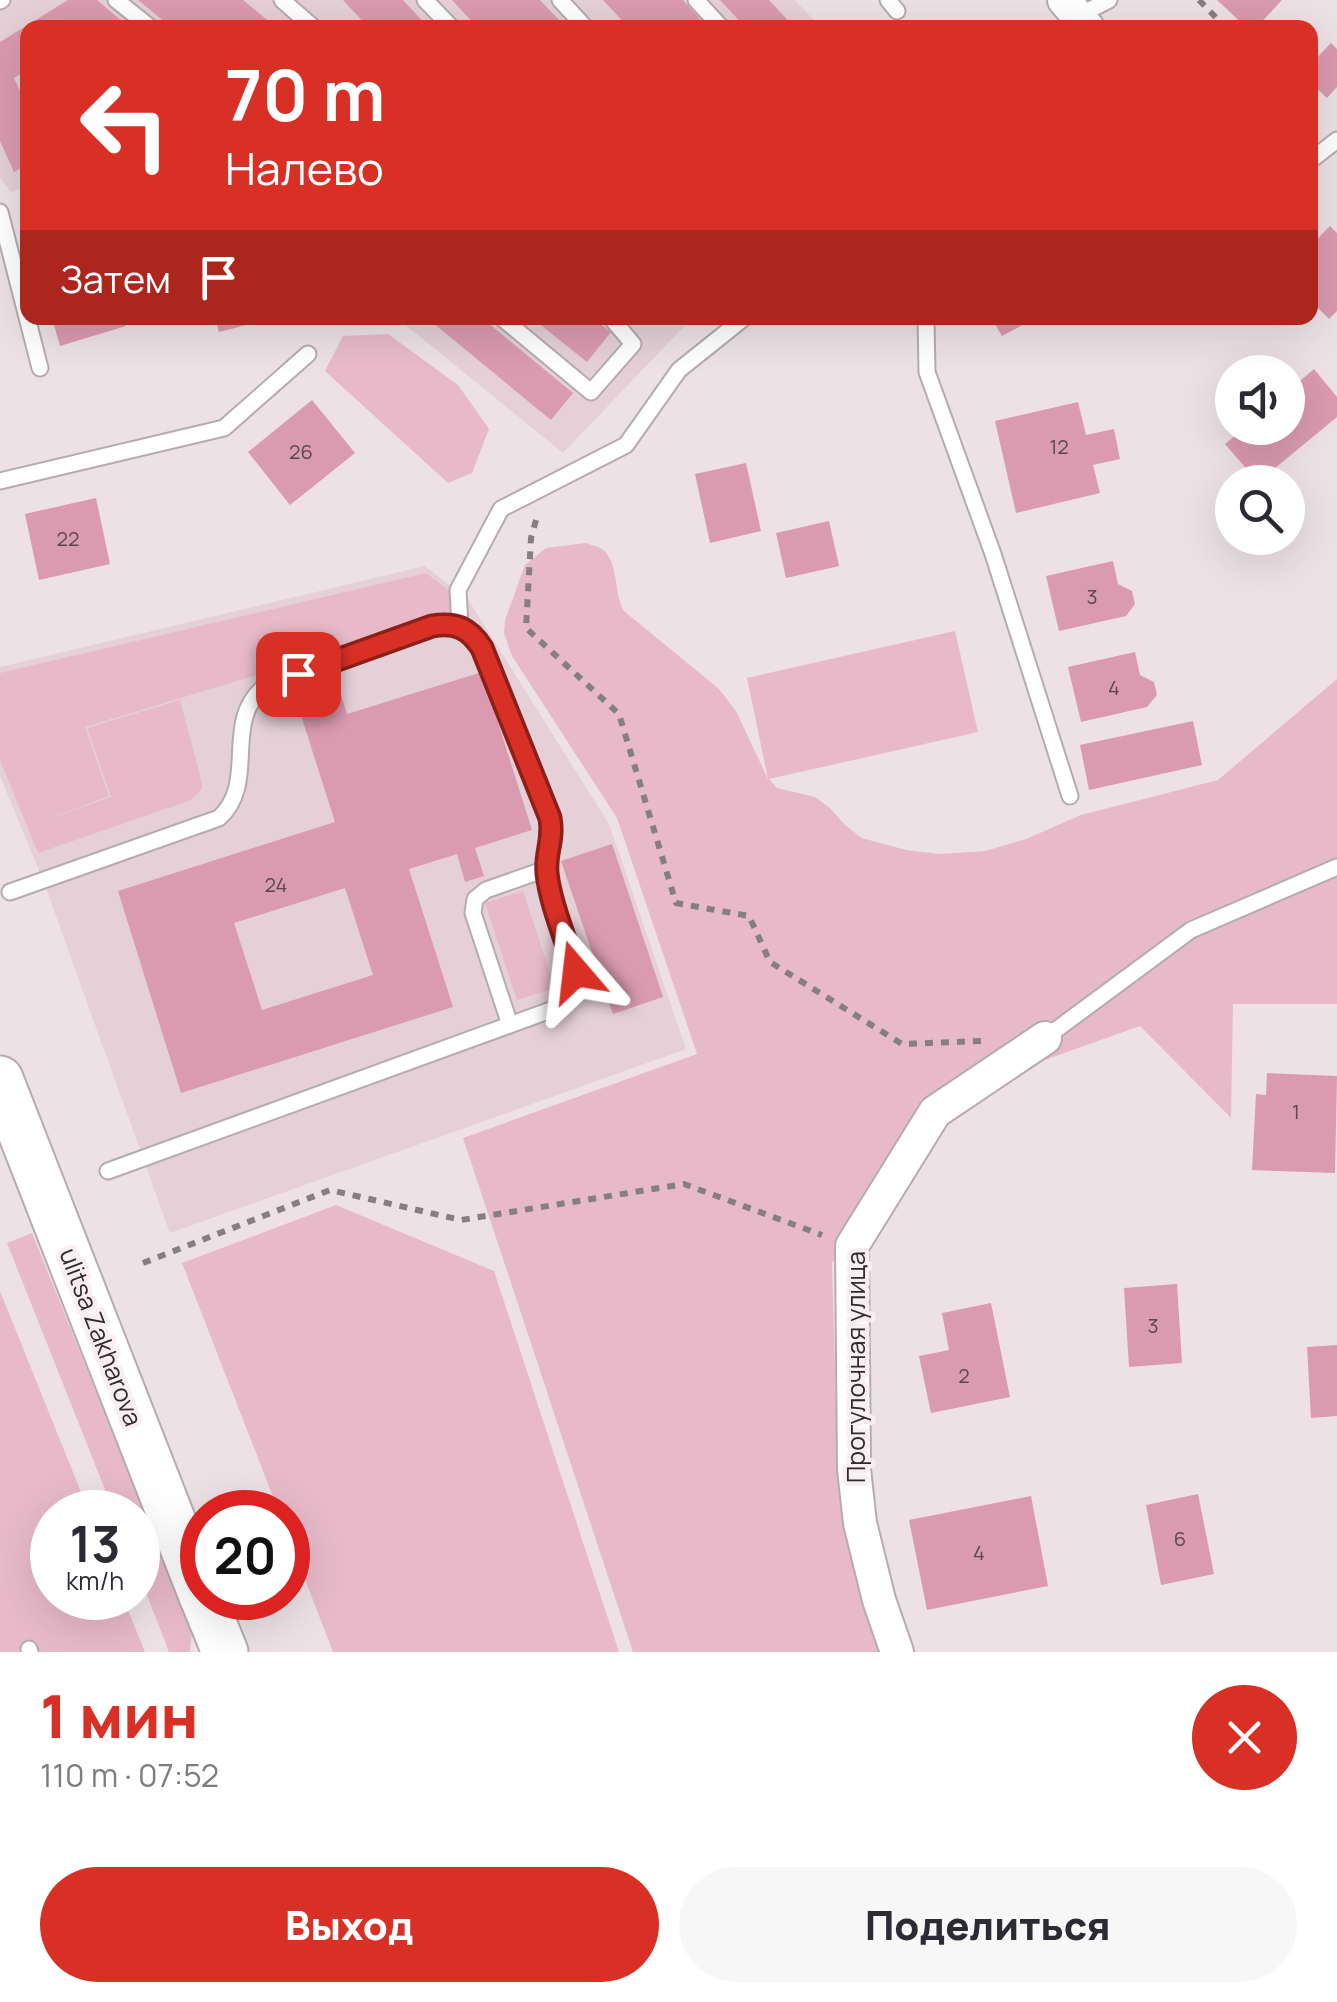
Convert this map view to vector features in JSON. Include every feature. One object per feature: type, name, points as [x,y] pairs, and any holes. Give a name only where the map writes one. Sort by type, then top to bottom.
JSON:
[{"type":"main road","name":"ulitsa Zakharova","points":[[0,1079],[180,1537]]},
{"type":"main road","name":"ulitsa Zakharova","points":[[212,1620],[225,1652]]},
{"type":"street","name":"Прогулочная улица","points":[[896,1652],[860,1524],[854,1470],[852,1246],[935,1112],[1045,1038]]},
{"type":"lane","points":[[116,0],[141,20]]},
{"type":"lane","points":[[282,0],[305,20]]},
{"type":"lane","points":[[425,0],[444,20]]},
{"type":"lane","points":[[560,0],[579,20]]},
{"type":"lane","points":[[696,0],[715,20]]},
{"type":"lane","points":[[1073,18],[1109,0]]},
{"type":"lane","points":[[0,212],[20,290]]},
{"type":"lane","points":[[29,325],[40,368]]},
{"type":"lane","points":[[510,325],[591,392],[634,344],[618,325]]},
{"type":"lane","points":[[460,625],[458,590],[501,508],[626,444],[679,370],[735,325]]},
{"type":"lane","points":[[926,325],[926,372],[993,554],[1070,796]]},
{"type":"lane","points":[[0,480],[224,428],[308,354]]},
{"type":"lane","points":[[10,892],[219,818],[235,797],[243,718],[254,695],[265,686],[445,624],[460,625],[474,635],[482,648],[550,818],[552,833],[546,869],[576,972],[576,988],[570,999],[559,1007],[108,1171]]},
{"type":"lane","points":[[1045,1038],[1190,930],[1337,867]]},
{"type":"lane","points":[[510,1024],[474,913],[474,898],[546,869]]},
{"type":"path","points":[[1199,0],[1218,20]]},
{"type":"path","points":[[547,485],[531,538],[526,628],[619,714],[676,903],[749,916],[770,962],[902,1044],[1045,1038]]},
{"type":"path","points":[[144,1263],[330,1190],[461,1220],[684,1184],[852,1246]]},
{"type":"shaded area","points":[[0,0],[794,0],[814,20],[20,20],[20,189],[11,192],[0,178]]},
{"type":"shaded area","points":[[406,325],[685,325],[563,453]]},
{"type":"shaded area","points":[[388,334],[458,385],[489,429],[472,473],[448,483],[325,371],[343,336]]},
{"type":"shaded area","points":[[586,543],[608,555],[624,611],[719,689],[736,711],[768,779],[747,678],[955,631],[978,732],[769,779],[777,788],[815,797],[862,838],[906,850],[939,854],[985,851],[1026,839],[1081,815],[1218,780],[1337,679],[1337,1004],[1233,1004],[1231,1118],[1140,1026],[919,1105],[832,1263],[838,1474],[845,1525],[882,1652],[633,1652],[463,1138],[697,1054],[617,818],[512,656],[504,633],[525,565],[546,548]]},
{"type":"shaded area","points":[[425,566],[469,601],[609,824],[686,1049],[170,1233],[43,880],[0,776],[0,667]]},
{"type":"shaded area","points":[[426,573],[451,592],[453,612],[448,617],[85,727],[109,796],[43,821],[111,797],[87,728],[180,700],[202,789],[191,800],[38,853],[0,760],[0,673]]},
{"type":"shaded area","points":[[523,891],[555,988],[517,1000],[485,903]]},
{"type":"shaded area","points":[[336,1205],[494,1271],[619,1652],[333,1652],[310,1592],[310,1490],[270,1490],[182,1263]]},
{"type":"shaded area","points":[[32,1233],[136,1490],[105,1490],[7,1243]]},
{"type":"shaded area","points":[[0,1291],[80,1490],[30,1490],[30,1620],[132,1620],[145,1652],[0,1652]]},
{"type":"shaded area","points":[[160,1550],[180,1600],[180,1620],[188,1620],[192,1632],[190,1652],[169,1652],[157,1620],[160,1620]]},
{"type":"building","points":[[68,0],[97,0],[121,20],[36,20]]},
{"type":"building","points":[[138,0],[243,0],[267,20],[162,20]]},
{"type":"building","points":[[343,0],[403,0],[422,20],[362,20]]},
{"type":"building","points":[[452,0],[540,0],[559,20],[471,20]]},
{"type":"building","points":[[603,0],[683,0],[701,20],[622,20]]},
{"type":"building","points":[[720,0],[769,0],[788,20],[739,20]]},
{"type":"building","points":[[1217,0],[1282,0],[1263,20],[1238,20]]},
{"type":"building","points":[[20,30],[20,74],[14,78],[20,91],[20,169],[14,172],[0,141],[0,42]]},
{"type":"building","points":[[1331,43],[1337,49],[1337,87],[1327,98],[1318,90],[1318,57]]},
{"type":"building","points":[[1330,226],[1337,233],[1337,311],[1329,319],[1318,308],[1318,238]]},
{"type":"building","points":[[54,325],[126,326],[60,346]]},
{"type":"building","points":[[217,325],[246,325],[219,332]]},
{"type":"building","points":[[436,325],[490,325],[573,393],[551,420]]},
{"type":"building","points":[[541,325],[602,325],[611,332],[587,362]]},
{"type":"building","points":[[995,325],[1023,325],[1002,336]]},
{"type":"building","points":[[1314,369],[1337,397],[1337,417],[1305,443],[1305,377]]},
{"type":"building","points":[[312,400],[355,453],[290,505],[248,452]]},
{"type":"building","points":[[1078,402],[1086,435],[1114,429],[1120,459],[1093,465],[1100,493],[1016,513],[995,421]]},
{"type":"building","points":[[1226,445],[1303,445],[1279,465],[1243,465]]},
{"type":"building","points":[[746,463],[761,531],[710,543],[695,474]]},
{"type":"building","points":[[96,498],[110,564],[39,580],[25,514]]},
{"type":"building","points":[[829,521],[839,566],[786,578],[776,533]]},
{"type":"building","points":[[1113,561],[1118,584],[1132,591],[1135,604],[1126,616],[1059,631],[1046,576]]},
{"type":"building","points":[[1135,652],[1140,675],[1154,682],[1157,695],[1147,707],[1081,722],[1068,667]]},
{"type":"building","points":[[482,672],[532,830],[475,848],[484,876],[465,882],[457,854],[409,869],[453,1007],[181,1093],[118,891],[335,822],[298,706],[340,692],[347,714]],"holes":[[[345,888],[373,975],[262,1010],[234,923]]]},
{"type":"building","points":[[1193,721],[1202,765],[1089,790],[1080,745]]},
{"type":"building","points":[[612,844],[663,997],[613,1014],[561,861]]},
{"type":"building","points":[[1267,1073],[1337,1076],[1335,1173],[1252,1170],[1256,1094],[1266,1095]]},
{"type":"building","points":[[1177,1284],[1182,1363],[1129,1367],[1124,1288]]},
{"type":"building","points":[[991,1303],[1010,1397],[931,1413],[919,1356],[949,1350],[942,1313]]},
{"type":"building","points":[[1337,1345],[1337,1416],[1311,1418],[1307,1347]]},
{"type":"building","points":[[1198,1494],[1214,1574],[1161,1585],[1146,1505]]},
{"type":"building","points":[[1031,1496],[1048,1586],[927,1610],[909,1520]]},
{"type":"route","points":[[298,674],[432,626],[460,625],[474,635],[550,818],[548,881],[576,972]]}]
